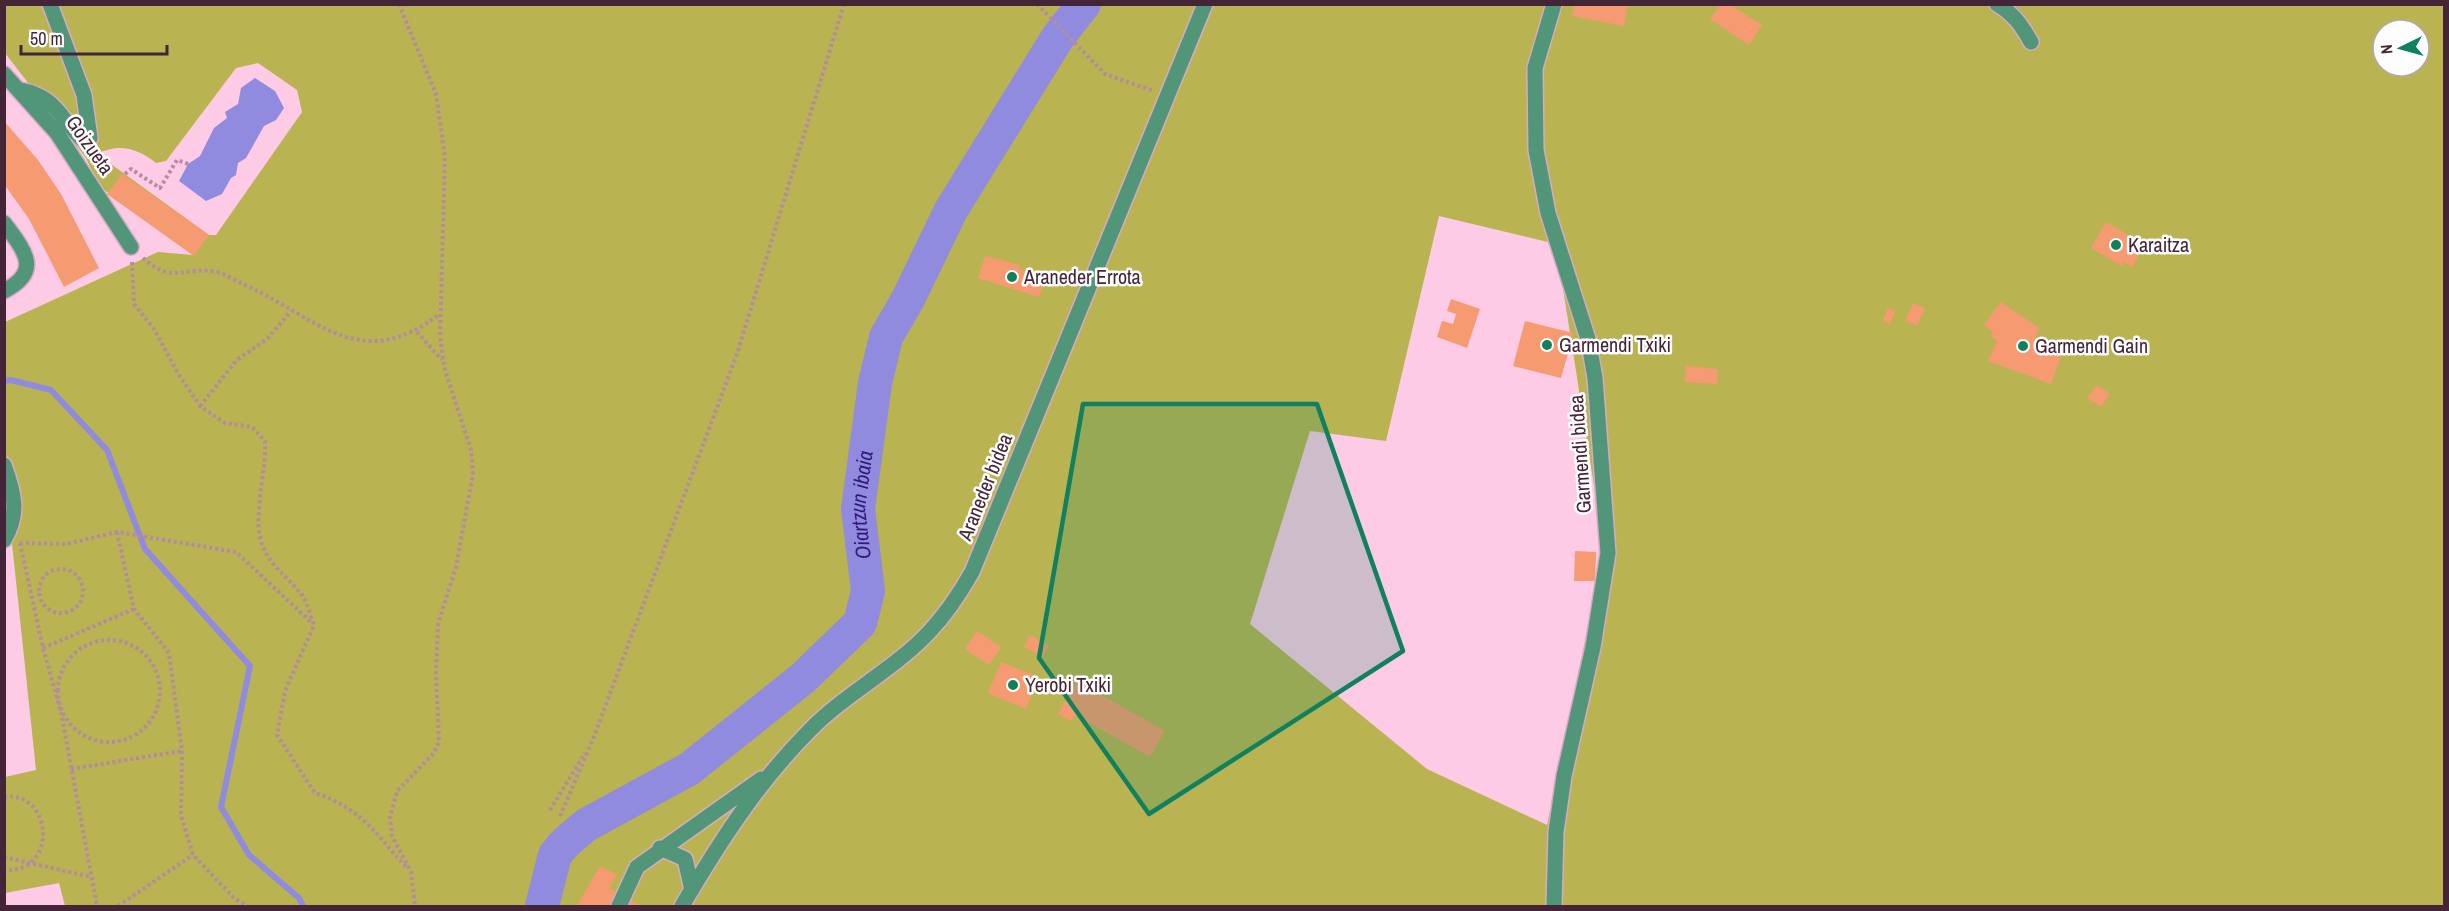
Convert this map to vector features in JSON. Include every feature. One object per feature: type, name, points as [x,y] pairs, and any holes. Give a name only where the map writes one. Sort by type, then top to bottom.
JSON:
[{"type":"street","points":[[20,90],[47,99],[77,135],[84,141],[90,138],[84,95],[50,4]]},
{"type":"street","name":"Araneder bidea","points":[[682,906],[738,815],[776,768],[812,729],[929,632],[954,603],[972,572],[1205,4]]},
{"type":"street","name":"Garmendi bidea","points":[[1554,4],[1535,68],[1536,150],[1548,213],[1588,339],[1595,378],[1608,553],[1593,647],[1564,776],[1556,832],[1554,906]]},
{"type":"street","points":[[1997,4],[2009,11],[2021,24],[2031,42]]},
{"type":"street","name":"Goizueta","points":[[4,74],[62,140],[131,247]]},
{"type":"street","points":[[4,223],[24,251],[27,268],[21,281],[4,291]]},
{"type":"street","points":[[4,465],[14,492],[10,541]]},
{"type":"street","points":[[619,906],[637,867],[660,848],[776,768]]},
{"type":"street","points":[[660,848],[685,859],[692,890]]},
{"type":"path","points":[[399,4],[436,94],[444,146],[440,337],[445,370]]},
{"type":"path","points":[[560,816],[593,739],[737,354],[844,4]]},
{"type":"path","points":[[1037,4],[1084,56],[1105,74],[1168,96]]},
{"type":"path","points":[[125,174],[131,168],[160,188],[177,160],[188,164]]},
{"type":"path","points":[[131,247],[154,267],[175,274],[215,272],[291,310],[328,332],[352,339],[388,341],[417,332],[440,314]]},
{"type":"path","points":[[131,247],[134,304],[154,329],[179,375],[200,406],[225,423],[252,427],[266,441],[267,463],[259,512],[262,546],[278,572],[304,598],[314,625],[285,691],[277,735],[315,794],[337,800],[357,813],[377,832],[411,872]]},
{"type":"path","points":[[200,406],[237,360],[268,338],[291,310]]},
{"type":"path","points":[[415,906],[411,872],[392,836],[390,818],[397,791],[434,753],[438,742],[436,673],[438,624],[456,567],[473,474],[471,450],[440,355],[417,332]]},
{"type":"path","points":[[13,526],[10,541],[61,712],[70,726],[92,739],[117,742],[133,737],[146,726],[158,704],[159,679],[152,663],[141,650],[126,642],[109,639],[84,646],[65,662],[58,678],[61,712],[97,906]]},
{"type":"path","points":[[10,541],[66,544],[117,532],[236,552],[314,625]]},
{"type":"path","points":[[117,532],[134,609],[169,653],[182,751],[181,814],[193,855],[234,898],[247,906]]},
{"type":"path","points":[[60,568],[74,572],[82,583],[83,597],[74,609],[61,614],[48,610],[39,598],[39,584],[47,572],[60,568]]},
{"type":"path","points":[[43,648],[134,609]]},
{"type":"path","points":[[550,810],[593,739]]},
{"type":"path","points":[[71,769],[182,751]]},
{"type":"path","points":[[4,797],[24,800],[36,810],[43,824],[44,840],[38,854],[29,863],[12,870],[4,870]]},
{"type":"path","points":[[118,906],[193,855]]},
{"type":"path","points":[[4,857],[91,878]]},
{"type":"highlighted area","points":[[1083,404],[1317,404],[1403,651],[1149,814],[1039,658]]},
{"type":"shaded area","points":[[4,5],[2444,5],[2444,906],[65,906],[59,883],[5,893],[5,777],[36,770],[11,534],[5,500],[5,322],[158,252],[193,255],[99,186],[86,158],[5,53]],"holes":[[[258,63],[297,90],[302,112],[216,235],[209,235],[97,154],[120,148],[135,151],[156,163],[166,161],[236,68]],[[1439,216],[1556,244],[1604,549],[1547,825],[1427,769],[1250,624],[1310,431],[1386,441]]]},
{"type":"shaded area","points":[[255,78],[275,91],[284,108],[276,120],[264,126],[246,158],[238,163],[236,175],[231,178],[222,194],[206,201],[179,181],[188,164],[200,156],[214,128],[227,118],[225,112],[238,104],[241,88]]},
{"type":"building","points":[[1575,4],[1628,4],[1624,26],[1572,16]]},
{"type":"building","points":[[1720,5],[1731,5],[1762,25],[1749,45],[1710,19]]},
{"type":"building","points":[[4,121],[38,160],[61,194],[99,268],[64,287],[29,219],[4,184]]},
{"type":"building","points":[[122,174],[209,235],[194,256],[107,194]]},
{"type":"building","name":"Karaitza","points":[[2106,222],[2137,240],[2135,242],[2144,247],[2132,267],[2124,262],[2122,266],[2091,248]]},
{"type":"building","name":"Araneder Errota","points":[[985,256],[1020,265],[1019,269],[1045,276],[1039,297],[978,278]]},
{"type":"building","points":[[1451,299],[1480,309],[1467,348],[1437,337],[1442,321],[1453,324],[1456,314],[1447,311]]},
{"type":"building","name":"Garmendi Gain","points":[[2001,302],[2040,329],[2034,340],[2063,350],[2051,384],[1988,361],[1997,341],[1991,336],[1993,332],[1984,325]]},
{"type":"building","points":[[1913,303],[1925,308],[1917,326],[1905,321]]},
{"type":"building","points":[[1888,308],[1895,312],[1890,324],[1883,321]]},
{"type":"building","name":"Garmendi Txiki","points":[[1525,321],[1573,333],[1572,338],[1578,340],[1575,351],[1569,350],[1561,378],[1513,366]]},
{"type":"building","points":[[1686,366],[1718,369],[1717,384],[1685,382]]},
{"type":"building","points":[[2097,385],[2110,394],[2101,407],[2087,398]]},
{"type":"building","points":[[1575,551],[1596,552],[1595,581],[1574,581]]},
{"type":"building","points":[[977,631],[1001,647],[989,665],[965,649]]},
{"type":"building","points":[[1030,635],[1049,645],[1043,657],[1024,647]]},
{"type":"building","name":"Yerobi Txiki","points":[[1001,662],[1039,677],[1026,709],[988,693]]},
{"type":"building","points":[[1077,681],[1165,731],[1150,757],[1075,715],[1071,721],[1058,714]]},
{"type":"building","points":[[600,866],[617,875],[609,888],[641,906],[577,906]]},
{"type":"waterway","name":"Oiartzun ibaia","points":[[542,906],[555,855],[564,844],[586,825],[689,769],[803,678],[860,623],[868,591],[858,509],[875,383],[886,337],[908,299],[951,210],[1058,37],[1084,4]]},
{"type":"waterway","points":[[4,381],[11,380],[51,390],[107,450],[145,549],[250,666],[221,807],[249,855],[299,898],[303,906]]},
{"type":"place","name":"Karaitza","points":[[2116,245]]},
{"type":"place","name":"Araneder Errota","points":[[1012,277]]},
{"type":"place","name":"Garmendi Txiki","points":[[1547,345]]},
{"type":"place","name":"Garmendi Gain","points":[[2023,346]]},
{"type":"place","name":"Yerobi Txiki","points":[[1013,685]]}]
